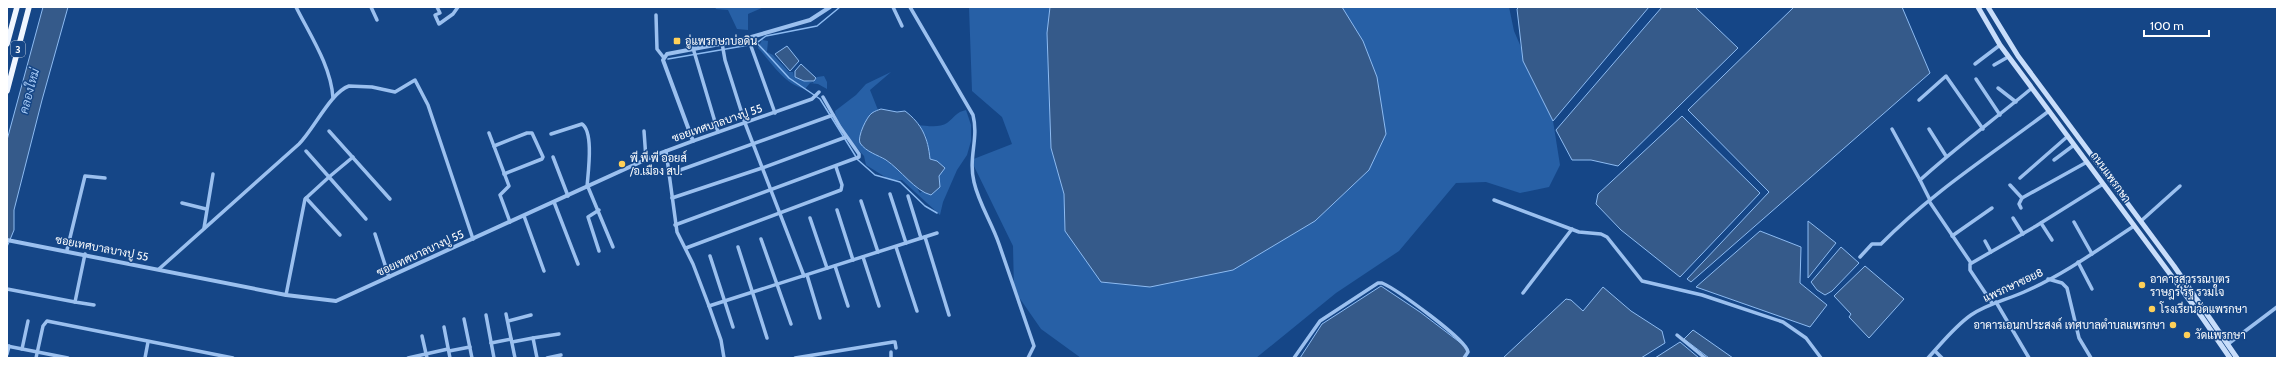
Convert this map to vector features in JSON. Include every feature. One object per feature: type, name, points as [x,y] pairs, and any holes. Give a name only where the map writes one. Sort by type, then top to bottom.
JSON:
[{"type":"highway","name":"3","points":[[7,44],[17,7]]},
{"type":"highway","name":"3","points":[[7,91],[29,7]]},
{"type":"main road","name":"ถนนแพรกษา","points":[[1978,7],[2008,57],[2068,136],[2230,358]]},
{"type":"main road","name":"ถนนแพรกษา","points":[[1988,7],[2018,56],[2141,221],[2237,358]]},
{"type":"street","points":[[296,7],[327,70],[332,84],[334,98]]},
{"type":"street","points":[[371,7],[377,20]]},
{"type":"street","points":[[437,7],[440,13],[435,15],[439,24],[453,14],[458,7]]},
{"type":"street","points":[[664,58],[670,52],[694,51],[749,40],[810,20],[830,7]]},
{"type":"street","points":[[893,7],[902,26]]},
{"type":"street","points":[[910,7],[973,115],[976,128],[971,161],[972,175],[976,189],[999,244],[1034,346],[1028,358]]},
{"type":"street","points":[[656,15],[657,49],[664,58],[693,141]]},
{"type":"street","points":[[749,40],[775,113]]},
{"type":"street","points":[[722,45],[745,123],[770,190],[806,276],[820,318]]},
{"type":"street","points":[[1975,64],[2000,45]]},
{"type":"street","points":[[694,51],[718,132]]},
{"type":"street","points":[[1994,64],[2008,57]]},
{"type":"street","points":[[1919,100],[1946,76],[1983,129]]},
{"type":"street","points":[[1976,79],[2000,115]]},
{"type":"street","points":[[159,269],[307,136],[334,98],[349,86],[372,87],[395,92],[415,80],[428,105],[473,239]]},
{"type":"street","points":[[1998,88],[2016,102]]},
{"type":"street","points":[[1920,180],[1946,156],[1983,129],[2032,88]]},
{"type":"street","name":"ซอยเทศบาลบางปู 55","points":[[9,240],[68,250],[286,295],[336,301],[588,187],[646,159],[718,132],[775,113],[817,94]]},
{"type":"street","points":[[675,225],[857,158],[859,154],[831,116],[823,97]]},
{"type":"street","points":[[1860,257],[1872,244],[1881,244],[1894,230],[1930,201],[2049,111]]},
{"type":"street","points":[[669,174],[754,145],[831,116]]},
{"type":"street","points":[[551,134],[582,124],[584,126],[589,138],[588,187],[599,210],[613,247]]},
{"type":"street","points":[[1892,129],[1930,201],[1971,263],[1970,270],[1994,302],[2029,358]]},
{"type":"street","points":[[1929,129],[1946,156]]},
{"type":"street","points":[[330,131],[390,199]]},
{"type":"street","points":[[644,131],[646,159]]},
{"type":"street","points":[[494,146],[530,132],[536,136],[542,159],[504,174]]},
{"type":"street","points":[[489,133],[509,186],[500,195],[510,222]]},
{"type":"street","points":[[2020,178],[2044,158],[2047,152],[2068,136]]},
{"type":"street","points":[[672,198],[762,168],[845,137]]},
{"type":"street","points":[[2054,160],[2074,145]]},
{"type":"street","points":[[306,151],[366,219]]},
{"type":"street","points":[[666,151],[675,225],[686,248],[709,306],[721,340],[724,358]]},
{"type":"street","points":[[286,295],[298,230],[306,198],[353,157]]},
{"type":"street","points":[[553,157],[568,196]]},
{"type":"street","points":[[2021,208],[2019,204],[2022,198],[2086,162]]},
{"type":"street","points":[[686,248],[841,190],[842,185],[836,167]]},
{"type":"street","points":[[204,228],[213,174]]},
{"type":"street","points":[[68,250],[86,176],[105,178]]},
{"type":"street","points":[[1971,263],[2024,234],[2103,184]]},
{"type":"street","points":[[2010,185],[2022,198]]},
{"type":"street","points":[[2141,221],[2180,186]]},
{"type":"street","points":[[890,194],[906,243]]},
{"type":"street","points":[[908,196],[949,315]]},
{"type":"street","points":[[306,198],[340,235]]},
{"type":"street","points":[[1494,200],[1584,233],[1602,234],[1618,248],[1635,274],[1646,283],[1709,297],[1791,326],[1806,338],[1822,358]]},
{"type":"street","points":[[861,201],[878,252]]},
{"type":"street","points":[[554,202],[578,264]]},
{"type":"street","points":[[182,203],[206,209]]},
{"type":"street","points":[[1952,236],[1992,208]]},
{"type":"street","points":[[599,210],[588,217],[599,251]]},
{"type":"street","points":[[837,210],[853,260]]},
{"type":"street","points":[[524,216],[544,271]]},
{"type":"street","points":[[810,218],[827,268]]},
{"type":"street","points":[[2013,218],[2024,234]]},
{"type":"street","points":[[2074,222],[2092,254]]},
{"type":"street","points":[[2041,223],[2052,240]]},
{"type":"street","name":"แพรกษาซอย8","points":[[1928,358],[1952,331],[1967,318],[1994,302],[2024,292],[2048,279],[2092,254],[2134,226]]},
{"type":"street","points":[[1523,293],[1572,229]]},
{"type":"street","points":[[709,306],[937,233]]},
{"type":"street","points":[[375,234],[389,277]]},
{"type":"street","points":[[761,239],[791,324]]},
{"type":"street","points":[[1985,241],[1991,252]]},
{"type":"street","points":[[896,246],[917,311]]},
{"type":"street","points":[[738,248],[767,338]]},
{"type":"street","points":[[75,302],[85,254]]},
{"type":"street","points":[[710,256],[733,327]]},
{"type":"street","points":[[863,257],[879,306]]},
{"type":"street","points":[[2078,262],[2092,289]]},
{"type":"street","points":[[835,266],[848,306]]},
{"type":"street","points":[[2048,279],[2062,284],[2067,288],[2079,338],[2091,358]]},
{"type":"street","points":[[1294,358],[1320,321],[1382,283],[1438,320],[1465,344],[1468,352],[1464,358]]},
{"type":"street","points":[[7,289],[94,305]]},
{"type":"street","points":[[2228,344],[2276,310]]},
{"type":"street","points":[[506,314],[515,358]]},
{"type":"street","points":[[486,315],[494,358]]},
{"type":"street","points":[[508,321],[531,315]]},
{"type":"street","points":[[464,319],[472,358]]},
{"type":"street","points":[[22,349],[28,321]]},
{"type":"street","points":[[36,358],[43,326],[47,321],[233,358]]},
{"type":"street","points":[[444,327],[450,358]]},
{"type":"street","points":[[491,343],[559,334]]},
{"type":"street","points":[[1677,335],[1705,358]]},
{"type":"street","points":[[422,336],[426,356]]},
{"type":"street","points":[[533,338],[537,358]]},
{"type":"street","points":[[145,358],[148,342]]},
{"type":"street","points":[[795,358],[893,342],[895,342],[896,348]]},
{"type":"street","points":[[7,354],[8,346],[68,358]]},
{"type":"street","points":[[408,358],[470,347]]},
{"type":"street","points":[[1934,351],[1942,358]]},
{"type":"street","points":[[891,352],[891,358]]},
{"type":"street","points":[[547,358],[561,355]]},
{"type":"shaded area","points":[[715,7],[764,7],[748,14],[748,30],[737,29],[728,10],[716,9]]},
{"type":"shaded area","points":[[969,7],[1050,7],[1047,33],[1051,148],[1064,194],[1065,231],[1345,14],[1342,7],[1509,7],[1514,31],[1553,121],[1560,165],[1549,187],[1520,193],[1486,182],[1456,183],[1399,251],[1336,293],[1256,358],[1081,358],[1041,329],[1014,290],[1013,246],[971,160],[1012,144],[1002,117],[972,91]]},
{"type":"shaded area","points":[[762,40],[768,41],[767,52],[773,55],[789,72],[793,72],[794,77],[813,83],[817,77],[824,76],[827,82],[827,89],[818,84],[810,83],[805,89],[784,78],[758,48]]},
{"type":"shaded area","points":[[891,72],[870,90],[878,110],[871,114],[865,148],[903,173],[920,193],[939,176],[937,161],[930,159],[926,136],[918,125],[941,126],[950,121],[958,113],[966,110],[971,125],[971,141],[967,155],[957,170],[943,202],[940,215],[902,180],[890,180],[866,165],[864,156],[848,138],[836,121],[835,111],[856,95],[866,84]]},
{"type":"water","name":"คลองใหม่","points":[[43,7],[68,7],[42,100],[14,210],[14,230],[7,247],[7,140]]},
{"type":"water","points":[[1050,7],[1342,7],[1363,41],[1377,77],[1386,134],[1369,170],[1315,221],[1233,270],[1150,287],[1101,282],[1065,231],[1064,194],[1051,148],[1047,33]]},
{"type":"water","points":[[1519,7],[1649,7],[1553,121],[1523,61],[1517,9]]},
{"type":"water","points":[[1662,7],[1695,7],[1738,48],[1618,166],[1591,160],[1572,160],[1556,130]]},
{"type":"water","points":[[1794,7],[1902,7],[1930,73],[1691,282],[1687,279],[1769,192],[1688,110]]},
{"type":"water","points":[[787,46],[799,61],[790,71],[775,54]]},
{"type":"water","points":[[801,64],[816,78],[814,81],[804,81],[795,77],[795,71]]},
{"type":"water","points":[[881,109],[897,112],[905,111],[911,116],[920,126],[926,138],[930,159],[937,161],[945,168],[939,176],[940,187],[931,195],[919,189],[892,164],[869,151],[860,143],[859,140],[861,132],[868,118],[872,113]]},
{"type":"water","points":[[1682,116],[1760,193],[1680,277],[1621,230],[1596,204],[1598,194]]},
{"type":"water","points":[[1808,221],[1836,243],[1808,278]]},
{"type":"water","points":[[1760,231],[1801,247],[1800,283],[1827,305],[1810,327],[1696,287]]},
{"type":"water","points":[[1841,247],[1859,263],[1832,291],[1825,295],[1817,290],[1811,282]]},
{"type":"water","points":[[1865,266],[1904,299],[1869,338],[1849,317],[1851,314],[1834,296]]},
{"type":"water","points":[[1381,286],[1420,312],[1466,347],[1468,352],[1464,358],[1300,358],[1322,324]]},
{"type":"water","points":[[1603,287],[1631,311],[1662,331],[1665,343],[1641,358],[1503,358],[1566,299],[1571,300],[1583,311]]},
{"type":"water","points":[[1693,330],[1733,358],[1709,358],[1684,339]]},
{"type":"water","points":[[1680,342],[1699,358],[1655,358]]},
{"type":"waterway","points":[[668,59],[755,44],[766,36],[817,26],[840,7]]},
{"type":"waterway","points":[[757,43],[789,78],[820,99],[858,160],[875,175],[900,182],[925,206],[937,213]]},
{"type":"place","name":"อู่แพรกษาบ่อดิน","points":[[677,41]]},
{"type":"place","name":"พี พี พี ออยส์ /อ.เมือง สป.","points":[[622,164]]},
{"type":"place","name":"อาคารสุวรรณบุตร ราษฎร์ รัฐ รวมใจ","points":[[2142,285]]},
{"type":"place","name":"โรงเรียนวัดแพรกษา","points":[[2152,309]]},
{"type":"place","name":"อาคารเอนกประสงค์ เทศบาลตำบลแพรกษา","points":[[2173,325]]},
{"type":"place","name":"วัดแพรกษา","points":[[2187,335]]}]
